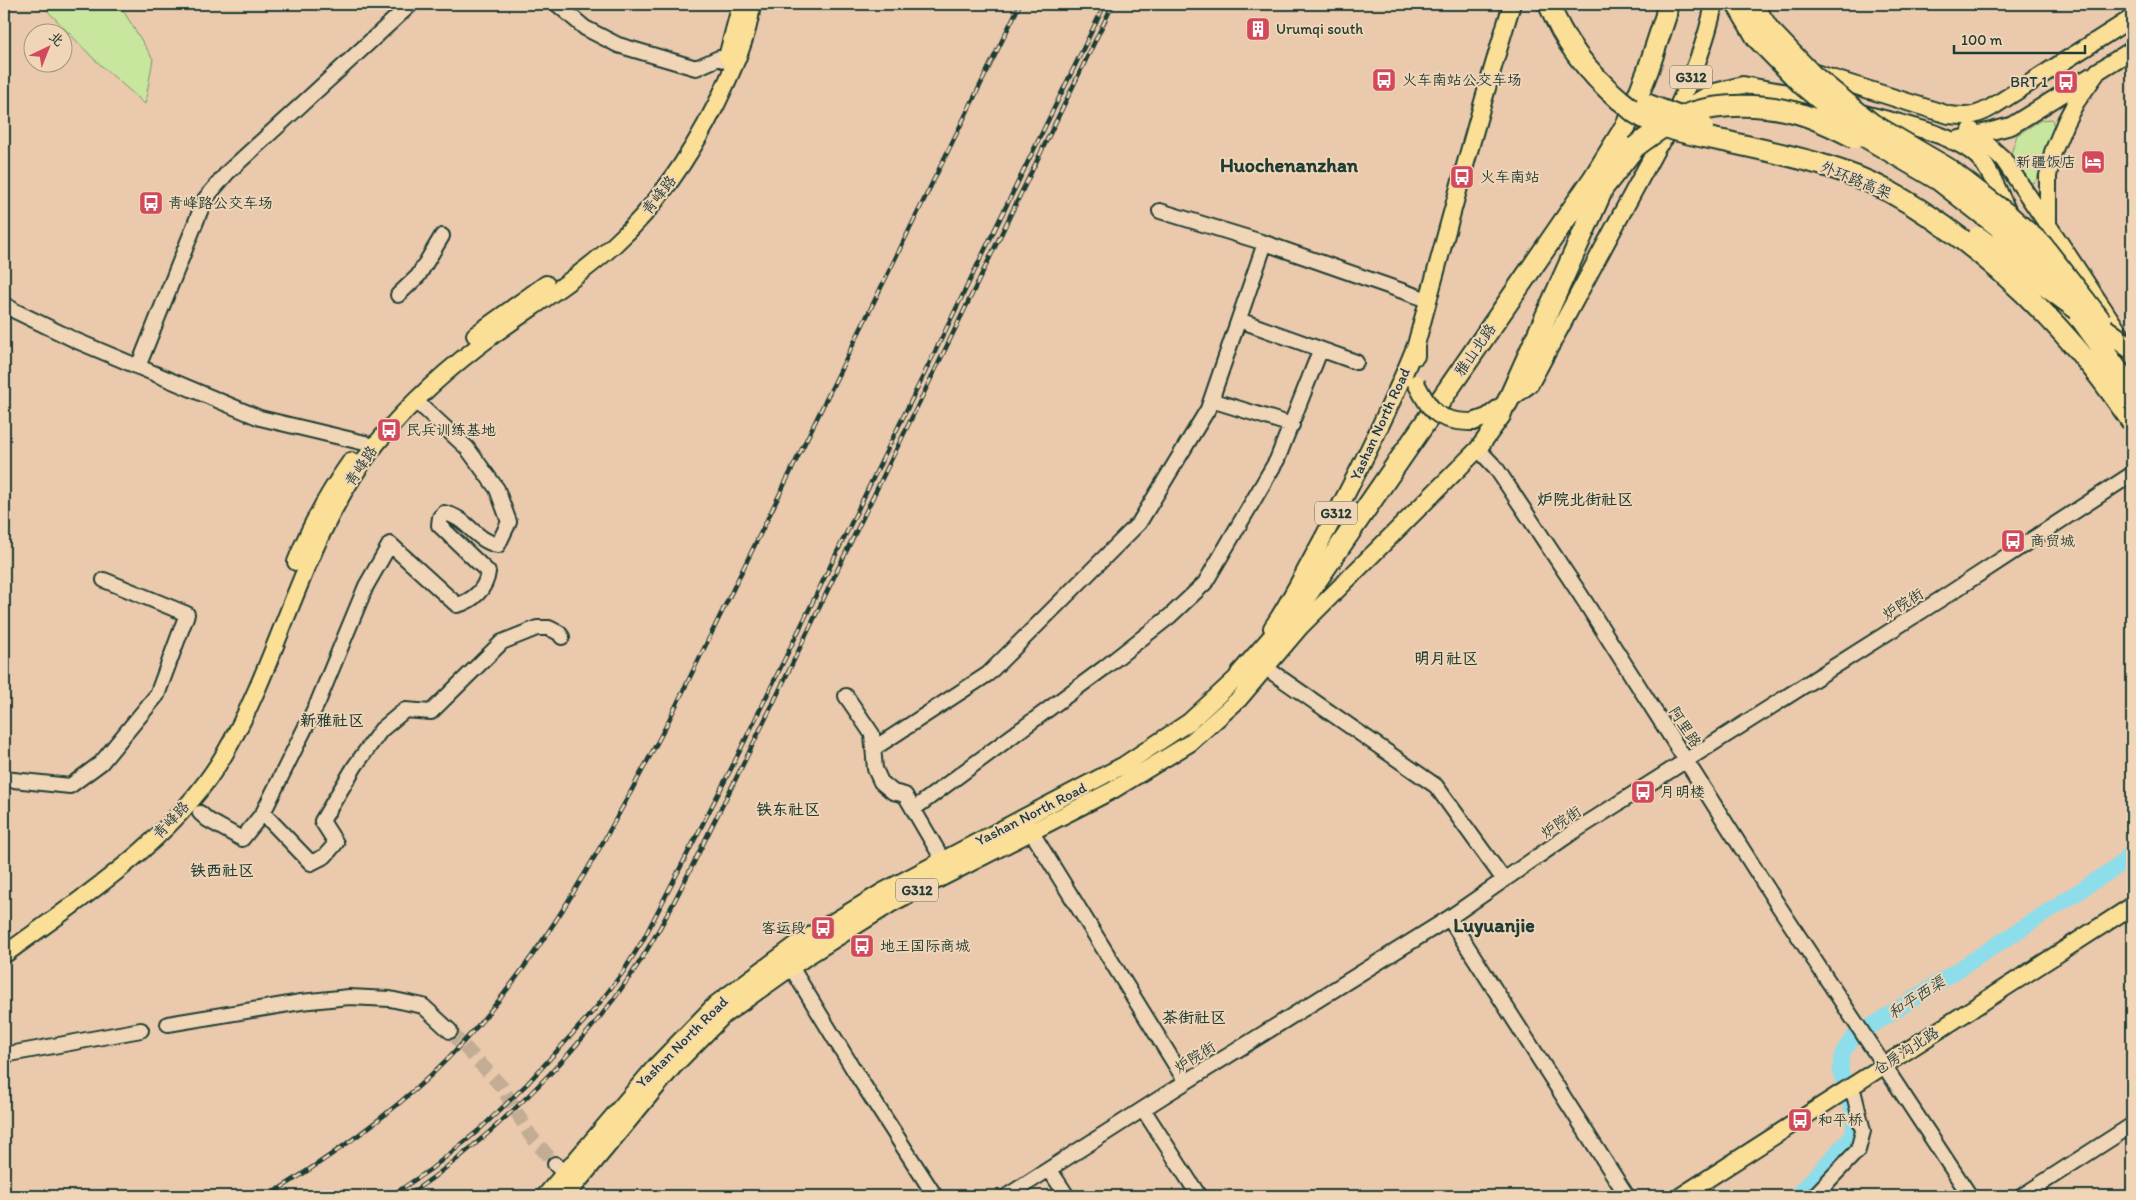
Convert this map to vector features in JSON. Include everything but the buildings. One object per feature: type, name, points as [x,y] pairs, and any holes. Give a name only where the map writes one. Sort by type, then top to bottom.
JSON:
[{"type":"highway","name":"外环路高架","points":[[1549,4],[1557,24],[1577,57],[1602,84],[1638,114],[1673,130],[1810,161],[1849,173],[1889,192],[1931,218],[1995,267],[2054,323],[2092,367],[2132,422]]},
{"type":"highway","name":"外环路高架","points":[[1560,4],[1564,17],[1586,50],[1613,78],[1644,103],[1732,136],[1810,148],[1847,158],[1900,182],[1972,232],[2132,351]]},
{"type":"highway","name":"雅山北路","points":[[1241,674],[1292,616],[1593,179],[1627,124],[1648,70],[1666,15],[1667,4]]},
{"type":"highway","points":[[1738,4],[1756,38],[1803,85],[1864,136],[1939,180],[1998,226],[2035,262],[2082,321],[2132,390]]},
{"type":"highway","points":[[1752,4],[1769,30],[1812,75],[1872,124],[1947,168],[2008,215],[2042,245],[2089,304],[2132,368]]},
{"type":"highway","points":[[1300,627],[1605,185],[1635,147],[1660,129],[1691,113],[1724,106],[1757,107],[1794,112],[1838,130],[1939,180]]},
{"type":"highway","points":[[1507,403],[1605,185]]},
{"type":"main road","name":"青峰路","points":[[4,955],[136,854],[169,824],[205,782],[234,736],[258,685],[308,560],[334,507],[369,445],[472,351],[596,260],[643,216],[687,157],[714,109],[730,62],[741,4]]},
{"type":"main road","name":"青峰路","points":[[4,942],[138,839],[182,796],[207,763],[233,716],[305,540],[334,486],[369,445],[408,393],[444,360],[497,318],[586,254],[623,222],[638,206],[679,151],[718,78],[730,62],[748,28],[752,4]]},
{"type":"main road","name":"G312","points":[[1416,345],[1490,75],[1512,4]]},
{"type":"main road","name":"G312","points":[[1507,403],[1530,384],[1539,371],[1658,146],[1687,88],[1711,20],[1714,4]]},
{"type":"main road","points":[[1738,4],[1752,31],[1779,59],[1799,68],[1949,115],[1969,117],[1987,110],[2132,18]]},
{"type":"main road","points":[[1952,140],[2011,126],[2132,50]]},
{"type":"main road","points":[[2048,225],[2048,176],[2053,152],[2066,121],[2098,71]]},
{"type":"main road","points":[[1658,146],[1693,104],[1711,93],[1743,85],[1782,92],[1925,131],[1952,140],[1983,163]]},
{"type":"main road","points":[[1987,110],[1978,135],[1983,163],[2046,291],[2132,426]]},
{"type":"main road","points":[[1949,115],[1978,135],[2003,159],[2132,351]]},
{"type":"main road","points":[[1416,345],[1416,383],[1425,401],[1440,417],[1454,422],[1473,422],[1487,416],[1507,403]]},
{"type":"main road","name":"Yashan North Road","points":[[572,1191],[673,1067],[724,1015],[791,967],[892,903],[1124,766],[1189,722],[1241,674],[1283,611],[1337,513],[1393,402],[1416,345]]},
{"type":"main road","name":"Yashan North Road","points":[[545,1196],[560,1169],[716,1004],[800,942],[884,891],[943,860],[1112,790],[1190,743],[1240,700],[1300,627],[1478,449],[1502,416],[1507,403]]},
{"type":"main road","name":"仓房沟北路","points":[[1696,1196],[2132,906]]},
{"type":"main road","name":"仓房沟北路","points":[[1887,1068],[2132,918]]},
{"type":"main road","name":"仓房沟北路","points":[[1681,1196],[1848,1094]]},
{"type":"street","points":[[138,367],[205,199],[228,172],[411,4]]},
{"type":"street","points":[[557,4],[585,28],[618,45],[696,68],[712,59],[719,58],[730,62]]},
{"type":"street","points":[[1160,211],[1265,243],[1428,300]]},
{"type":"street","points":[[398,295],[418,276],[442,236]]},
{"type":"street","points":[[873,749],[988,674],[1139,523],[1208,409],[1265,243]]},
{"type":"street","points":[[4,304],[68,336],[260,418],[369,445]]},
{"type":"street","points":[[1239,320],[1320,351],[1356,362]]},
{"type":"street","points":[[915,808],[1104,668],[1170,616],[1205,583],[1277,460],[1320,351]]},
{"type":"street","points":[[1211,400],[1292,425]]},
{"type":"street","points":[[200,813],[208,820],[242,839],[263,813],[318,702],[366,586],[390,544],[456,604],[463,603],[480,592],[487,581],[488,572],[439,525],[440,517],[444,513],[455,515],[487,543],[498,545],[509,522],[497,489],[467,448],[425,409],[414,402]]},
{"type":"street","name":"阿里路","points":[[1478,449],[1496,468],[1687,760],[1774,899],[1970,1196]]},
{"type":"street","name":"炉院街","points":[[1007,1196],[1143,1108],[1449,918],[1570,834],[1944,597],[2132,474]]},
{"type":"street","points":[[4,779],[70,786],[101,762],[157,695],[187,614],[104,580]]},
{"type":"street","points":[[263,813],[311,863],[325,856],[336,843],[322,821],[355,766],[381,730],[405,710],[431,712],[502,642],[537,628],[549,628],[559,633],[562,637]]},
{"type":"street","points":[[1266,668],[1436,786],[1504,880]]},
{"type":"street","points":[[846,696],[872,734],[875,769],[881,782],[893,792],[906,795],[943,860]]},
{"type":"street","points":[[1027,825],[1186,1082]]},
{"type":"street","points":[[1449,918],[1627,1196]]},
{"type":"street","points":[[791,967],[857,1075],[935,1196]]},
{"type":"street","points":[[168,1024],[301,1002],[350,997],[390,999],[423,1006],[450,1031]]},
{"type":"street","points":[[4,1055],[141,1030]]},
{"type":"street","points":[[1814,1196],[1858,1150],[1863,1131],[1848,1094]]},
{"type":"street","points":[[1143,1108],[1199,1196]]},
{"type":"street","points":[[2022,1196],[2132,1125]]},
{"type":"street","points":[[560,1169],[572,1191]]},
{"type":"street","points":[[1049,1169],[1067,1196]]},
{"type":"green space","points":[[41,4],[119,4],[153,59],[145,104],[94,59],[72,36],[72,22],[58,22]]},
{"type":"green space","points":[[2052,119],[2054,128],[2037,179],[2033,183],[2030,182],[2011,154],[2017,135],[2041,120]]},
{"type":"waterway","name":"和平西渠","points":[[1797,1196],[1852,1136],[1853,1115],[1843,1083],[1841,1062],[1844,1051],[1853,1038],[2118,866],[2132,852]]},
{"type":"tunnel","points":[[450,1031],[502,1087],[530,1135],[555,1164]]},
{"type":"railway","points":[[268,1196],[353,1140],[393,1109],[431,1075],[468,1037],[502,997],[562,910],[590,865],[666,726],[1020,4]]},
{"type":"railway","points":[[391,1196],[431,1169],[479,1130],[527,1084],[595,1009],[623,972],[643,940],[731,769],[1105,4]]},
{"type":"railway","points":[[407,1196],[468,1150],[529,1095],[584,1036],[609,1005],[643,956],[686,879],[766,718],[1113,4]]},
{"type":"place","name":"Urumqi south","points":[[1258,29]]},
{"type":"place","name":"火车南站公交车场","points":[[1384,80]]},
{"type":"place","name":"BRT 1","points":[[2066,82]]},
{"type":"place","name":"新疆饭店","points":[[2093,162]]},
{"type":"place","name":"火车南站","points":[[1462,177]]},
{"type":"place","name":"青峰路公交车场","points":[[151,203]]},
{"type":"place","name":"民兵训练基地","points":[[389,430]]},
{"type":"place","name":"商贸城","points":[[2013,541]]},
{"type":"place","name":"月明楼","points":[[1643,792]]},
{"type":"place","name":"客运段","points":[[823,928]]},
{"type":"place","name":"地王国际商城","points":[[862,946]]},
{"type":"place","name":"和平桥","points":[[1800,1120]]},
{"type":"district","name":"Huochenanzhan","points":[[1289,165]]},
{"type":"district","name":"炉院北街社区","points":[[1585,499]]},
{"type":"district","name":"明月社区","points":[[1446,658]]},
{"type":"district","name":"新雅社区","points":[[332,720]]},
{"type":"district","name":"铁东社区","points":[[788,809]]},
{"type":"district","name":"铁西社区","points":[[222,870]]},
{"type":"district","name":"Luyuanjie","points":[[1494,925]]},
{"type":"district","name":"茶街社区","points":[[1194,1017]]}]
